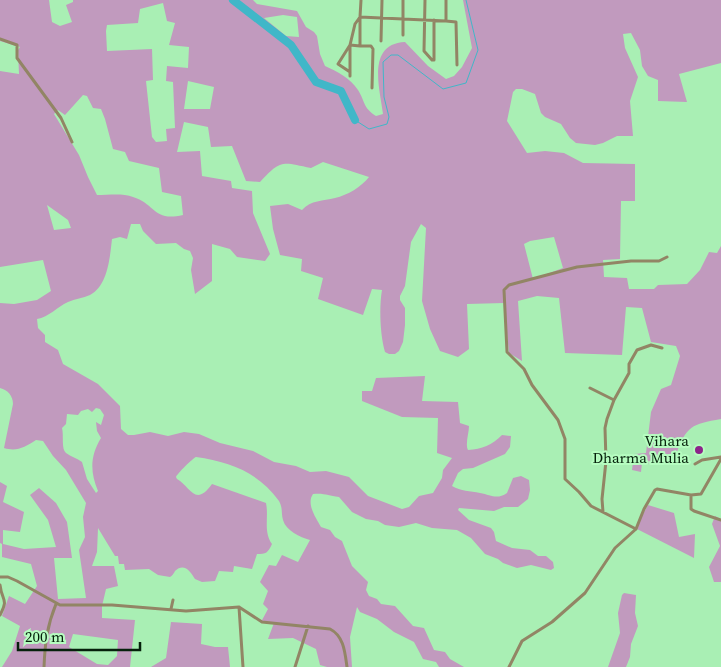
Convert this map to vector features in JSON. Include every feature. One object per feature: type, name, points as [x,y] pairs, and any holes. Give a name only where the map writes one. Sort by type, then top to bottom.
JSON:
[{"type":"street","points":[[360,46],[361,0]]},
{"type":"street","points":[[381,41],[382,0]]},
{"type":"street","points":[[403,35],[404,0]]},
{"type":"street","points":[[425,0],[424,51],[432,60],[434,60],[434,20]]},
{"type":"street","points":[[446,0],[446,21]]},
{"type":"street","points":[[360,17],[454,21],[457,24],[457,65]]},
{"type":"street","points":[[350,45],[338,64],[350,74],[350,45],[355,24],[360,17]]},
{"type":"street","points":[[0,39],[17,45],[17,58],[61,118],[72,142]]},
{"type":"street","points":[[350,45],[371,46],[373,49],[372,88]]},
{"type":"street","points":[[636,529],[591,506],[565,479],[565,439],[561,427],[532,385],[524,369],[507,352],[504,290],[509,286],[577,266],[631,261],[659,261],[667,257]]},
{"type":"street","points":[[603,513],[603,486],[606,461],[605,428],[614,400],[629,373],[629,364],[637,350],[651,345],[662,348]]},
{"type":"street","points":[[590,388],[614,400]]},
{"type":"street","points":[[695,464],[702,460],[721,458]]},
{"type":"street","points":[[509,667],[522,642],[552,622],[584,593],[615,548],[636,529],[654,490],[692,496],[701,494],[721,458]]},
{"type":"street","points":[[692,496],[691,509],[721,520]]},
{"type":"street","points":[[0,577],[17,580],[60,605],[112,605],[171,610],[215,610],[239,607],[262,622],[330,629],[338,636],[344,649],[347,667]]},
{"type":"street","points":[[0,585],[1,596],[6,604],[0,615]]},
{"type":"street","points":[[171,610],[173,600]]},
{"type":"street","points":[[44,667],[44,646],[48,625],[56,604]]},
{"type":"street","points":[[239,607],[243,667]]},
{"type":"street","points":[[295,667],[308,626]]},
{"type":"shaded area","points":[[0,0],[49,0],[52,22],[60,26],[72,22],[66,5],[73,2],[73,0],[253,0],[257,4],[297,11],[306,27],[317,36],[320,54],[325,66],[351,82],[358,90],[366,107],[376,116],[383,114],[378,81],[380,59],[385,51],[393,45],[405,42],[428,66],[446,79],[454,76],[462,67],[472,48],[463,0],[721,0],[721,63],[679,74],[687,102],[658,101],[658,80],[648,76],[642,66],[640,50],[631,33],[623,34],[625,48],[638,77],[630,101],[633,136],[617,136],[595,145],[576,143],[570,138],[561,124],[545,117],[541,113],[535,94],[522,89],[516,89],[513,92],[507,121],[527,153],[545,151],[564,153],[583,163],[635,164],[635,201],[621,201],[620,259],[603,260],[604,277],[627,278],[629,289],[654,289],[658,285],[687,284],[700,270],[709,252],[717,253],[721,246],[721,419],[691,428],[683,438],[676,455],[658,454],[656,464],[642,463],[641,472],[632,470],[634,454],[646,453],[651,412],[661,389],[671,385],[680,356],[676,346],[651,342],[642,308],[626,307],[622,355],[565,353],[559,298],[537,296],[518,301],[522,361],[509,353],[504,303],[467,304],[469,349],[458,357],[440,351],[430,329],[422,301],[426,228],[421,224],[411,242],[405,286],[400,296],[400,300],[405,308],[403,342],[399,351],[395,354],[385,352],[380,321],[382,290],[372,289],[363,315],[318,299],[323,278],[301,271],[302,259],[280,255],[273,229],[270,206],[288,204],[302,210],[313,203],[349,193],[369,177],[323,162],[311,168],[294,164],[282,164],[273,169],[260,182],[246,181],[232,146],[211,147],[208,127],[184,122],[177,152],[200,151],[202,176],[231,181],[232,188],[252,191],[253,213],[270,254],[265,261],[237,257],[230,249],[212,244],[212,281],[195,294],[191,270],[193,258],[190,251],[176,243],[156,244],[143,231],[140,224],[131,224],[127,239],[120,237],[112,239],[107,270],[101,285],[96,291],[90,295],[68,302],[37,319],[38,328],[45,335],[45,342],[58,350],[63,364],[98,384],[120,406],[121,429],[128,435],[150,432],[168,436],[184,432],[199,434],[220,443],[253,451],[274,462],[296,466],[310,472],[326,471],[349,477],[368,496],[402,509],[409,507],[419,496],[433,493],[442,478],[443,470],[452,458],[437,453],[438,418],[402,417],[362,401],[362,391],[372,391],[376,378],[425,376],[422,401],[458,402],[460,423],[469,426],[468,450],[487,446],[502,435],[511,436],[510,447],[505,454],[473,468],[463,469],[458,473],[452,486],[462,490],[497,497],[507,493],[513,478],[521,476],[529,480],[530,490],[528,499],[518,507],[504,507],[494,511],[459,508],[458,510],[469,520],[491,528],[496,541],[512,548],[530,550],[538,556],[546,556],[553,562],[554,568],[551,570],[531,565],[517,568],[485,554],[471,538],[457,530],[432,528],[416,523],[399,527],[385,525],[352,512],[339,497],[313,494],[311,506],[321,527],[330,530],[335,537],[342,541],[352,566],[368,582],[366,590],[369,596],[377,599],[381,604],[395,606],[413,626],[424,628],[434,650],[445,652],[450,659],[464,667],[439,667],[436,662],[423,659],[414,642],[394,632],[377,619],[360,612],[357,607],[350,637],[352,667],[327,667],[320,665],[316,649],[293,638],[268,639],[274,623],[261,622],[268,609],[263,604],[268,591],[260,582],[269,565],[276,566],[282,555],[298,562],[310,540],[298,535],[287,527],[283,520],[279,501],[262,483],[232,465],[196,457],[176,477],[193,493],[201,494],[212,484],[266,503],[267,529],[272,544],[263,554],[257,554],[252,569],[234,566],[233,572],[219,571],[215,581],[202,582],[195,579],[187,569],[181,567],[170,577],[158,575],[149,569],[125,570],[124,564],[119,564],[118,556],[115,556],[98,528],[97,552],[92,566],[114,566],[118,586],[106,589],[102,606],[102,618],[135,620],[130,667],[2,667],[12,651],[20,626],[2,616],[9,596],[25,604],[37,586],[31,564],[2,557],[2,544],[0,543],[0,482],[7,486],[3,502],[24,512],[20,532],[3,530],[3,544],[24,549],[56,547],[48,520],[30,495],[39,488],[56,503],[67,522],[72,558],[54,558],[58,599],[86,598],[79,550],[85,537],[83,517],[86,503],[66,470],[43,441],[36,440],[17,449],[4,448],[13,404],[10,394],[0,388],[0,303],[14,304],[37,300],[51,291],[43,260],[0,267],[0,71],[19,74],[18,50],[20,47],[0,41]],"holes":[[[163,3],[167,21],[175,23],[169,45],[189,47],[188,68],[167,66],[166,81],[173,82],[175,128],[166,129],[167,141],[156,142],[152,137],[146,81],[153,80],[152,49],[107,51],[107,25],[138,23],[140,9]],[[283,15],[297,17],[299,37],[286,36],[264,18]],[[188,81],[214,87],[210,109],[184,109]],[[83,95],[87,96],[93,108],[101,109],[113,149],[125,152],[129,161],[159,168],[162,192],[181,196],[183,215],[173,217],[160,214],[141,200],[129,196],[97,195],[79,155],[54,114],[58,110],[65,115]],[[47,205],[68,220],[71,228],[54,230]],[[554,237],[563,268],[533,279],[524,244],[530,241]],[[96,408],[100,409],[104,415],[101,425],[96,422],[97,431],[101,438],[92,464],[98,491],[96,493],[87,479],[82,462],[66,453],[63,445],[62,428],[66,424],[67,414],[78,415],[81,411],[88,409],[92,412]],[[73,634],[118,640],[117,656],[108,665],[97,664],[69,647]]]},
{"type":"shaded area","points":[[648,505],[674,513],[679,537],[695,534],[694,558],[635,528]]},
{"type":"shaded area","points":[[715,516],[721,519],[721,582],[714,582],[709,567],[720,546],[712,524]]},
{"type":"shaded area","points":[[624,593],[636,595],[635,613],[638,626],[631,644],[630,657],[626,667],[608,667],[620,633],[618,613]]},
{"type":"shaded area","points":[[171,622],[202,624],[201,644],[228,647],[230,667],[151,667],[166,658]]},
{"type":"waterway","points":[[233,0],[291,45],[316,82],[341,91],[355,120]]},
{"type":"waterway","points":[[355,120],[369,129],[387,124],[389,117],[384,97],[383,62],[391,55],[398,55],[443,89],[466,83],[478,50],[466,0]]},
{"type":"place","name":"Vihara Dharma Mulia","points":[[699,450]]}]
